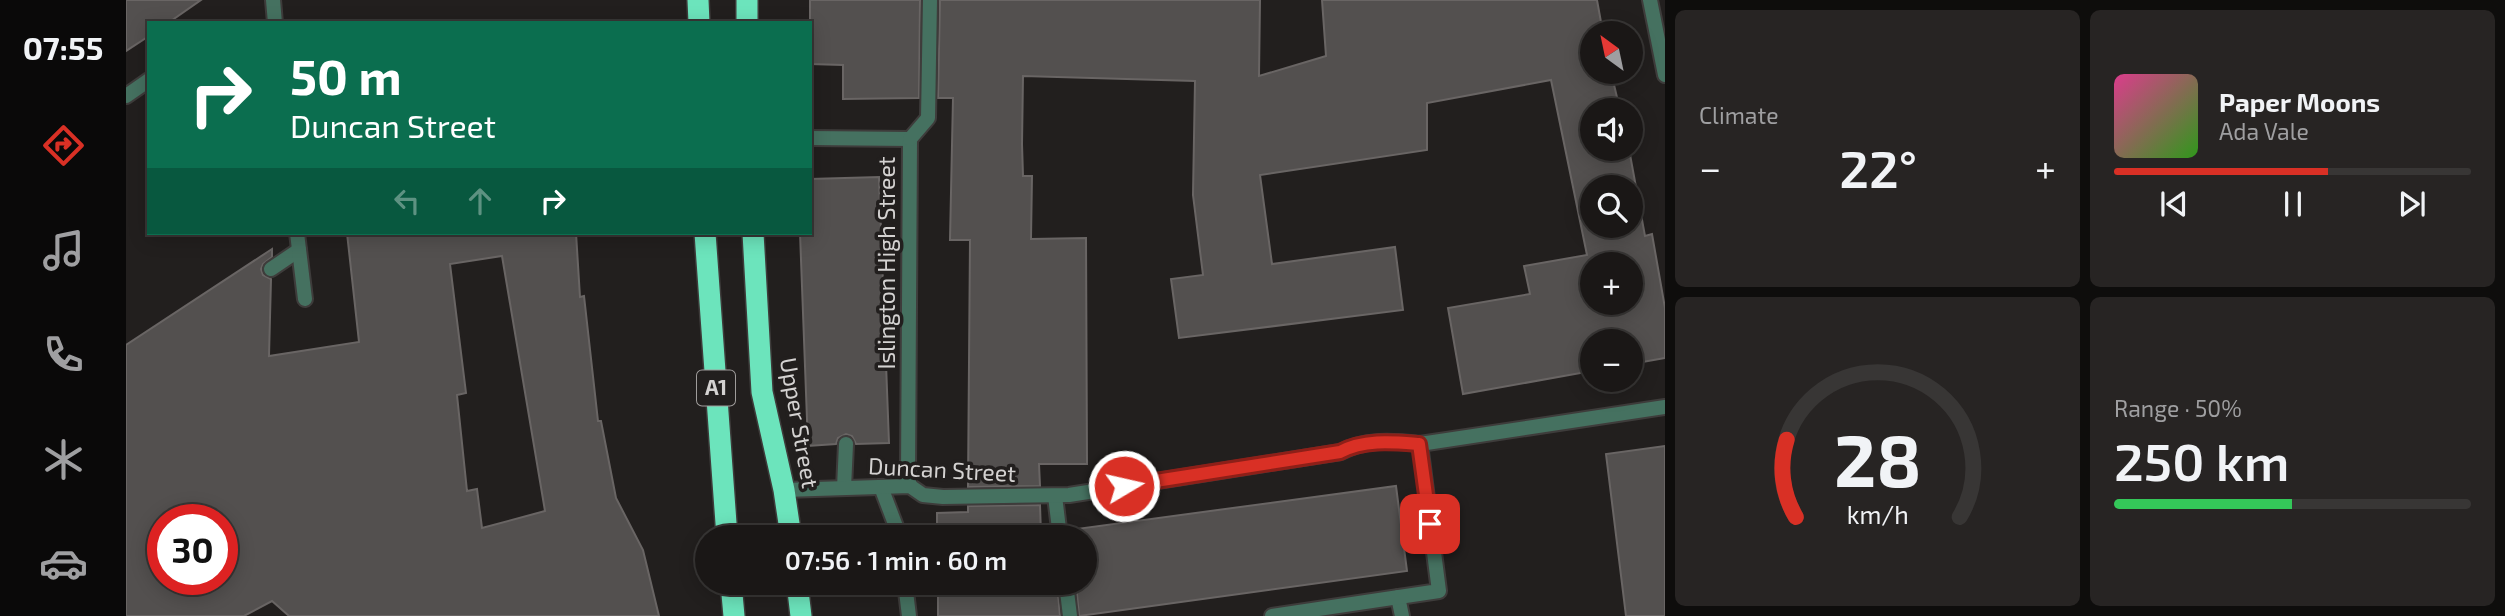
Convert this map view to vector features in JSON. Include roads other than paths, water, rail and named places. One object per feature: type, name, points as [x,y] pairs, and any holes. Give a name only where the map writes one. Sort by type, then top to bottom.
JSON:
[{"type":"highway","points":[[698,0],[699,21]]},
{"type":"highway","points":[[747,0],[747,21]]},
{"type":"highway","name":"A1","points":[[705,235],[726,525]]},
{"type":"highway","name":"Upper Street","points":[[752,235],[762,391],[789,525]]},
{"type":"highway","points":[[732,595],[734,616]]},
{"type":"highway","points":[[798,595],[801,616]]},
{"type":"street","points":[[273,0],[275,21]]},
{"type":"street","points":[[910,139],[928,118],[930,0]]},
{"type":"street","points":[[1650,0],[1665,75]]},
{"type":"street","points":[[126,96],[147,81]]},
{"type":"street","name":"Islington High Street","points":[[812,138],[910,139],[910,486]]},
{"type":"street","points":[[297,235],[305,299]]},
{"type":"street","points":[[271,269],[299,250]]},
{"type":"street","name":"Duncan Street","points":[[784,490],[910,486],[923,495],[943,497],[1055,496],[1340,452],[1353,445],[1393,442],[1419,444],[1665,407]]},
{"type":"street","points":[[844,488],[846,444]]},
{"type":"street","points":[[1272,616],[1439,592],[1419,444]]},
{"type":"street","points":[[881,487],[895,525]]},
{"type":"street","points":[[1055,496],[1059,525]]},
{"type":"street","points":[[906,595],[909,616]]},
{"type":"street","points":[[1067,595],[1070,616]]},
{"type":"street","points":[[1398,597],[1402,616]]}]
